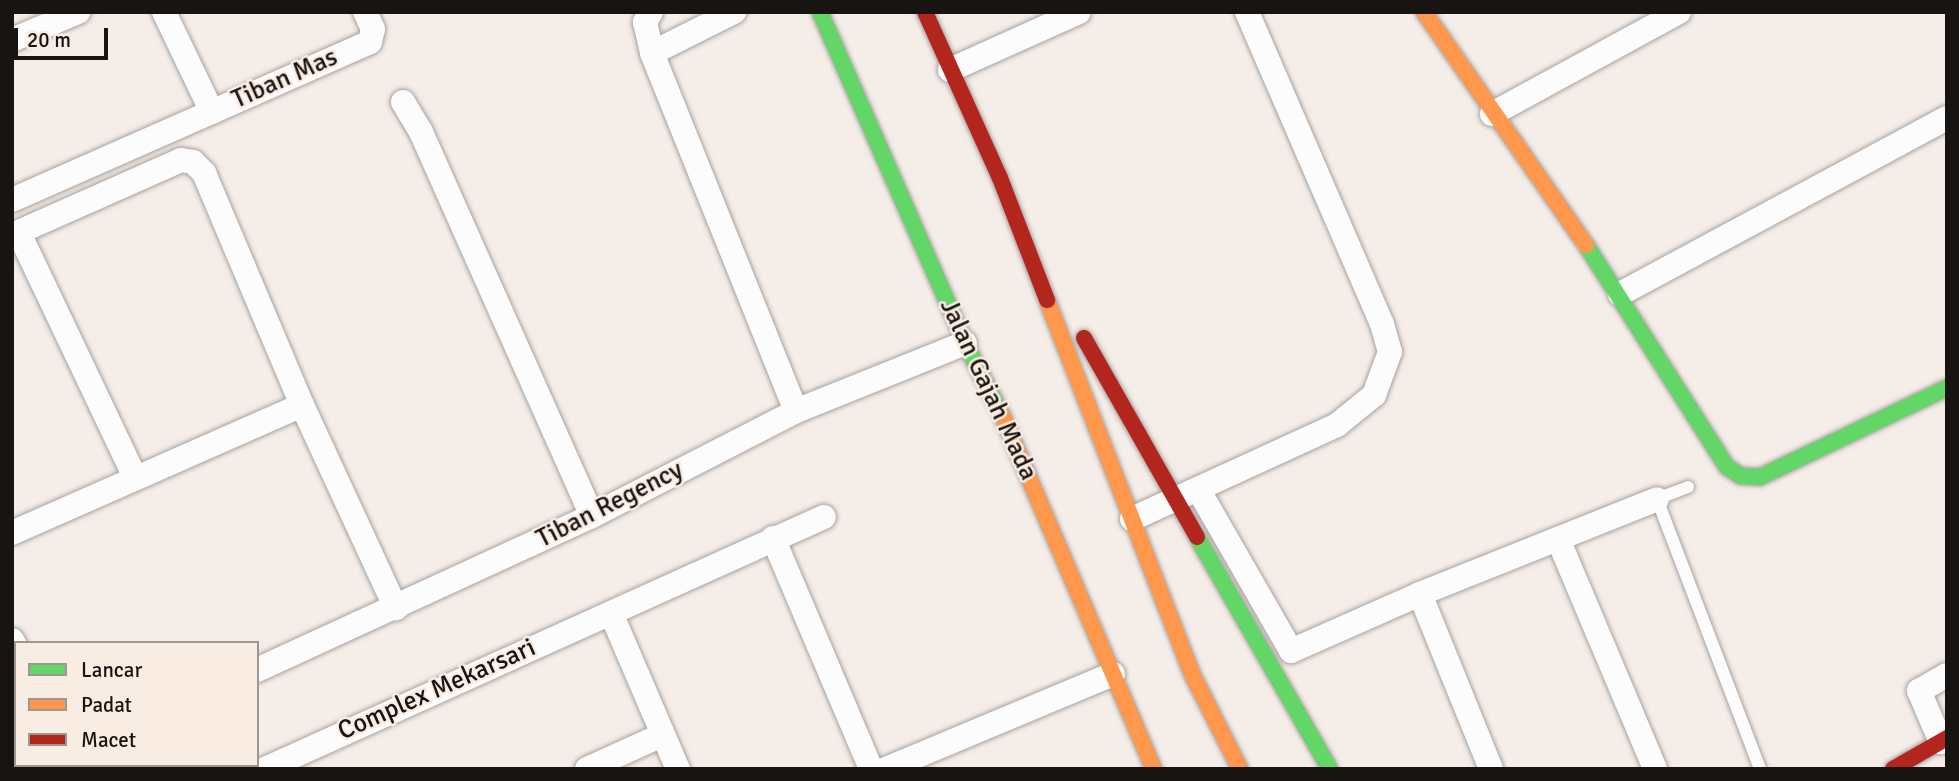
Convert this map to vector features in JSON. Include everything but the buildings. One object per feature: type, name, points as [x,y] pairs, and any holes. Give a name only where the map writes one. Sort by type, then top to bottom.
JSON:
[{"type":"main road","name":"Jalan Gajah Mada","points":[[820,12],[965,344],[1017,446],[1154,769]]},
{"type":"main road","points":[[925,12],[1000,178],[1075,320],[1330,769]]},
{"type":"main road","points":[[1424,12],[1492,114],[1620,294],[1727,467],[1741,476],[1760,477],[1774,472],[1947,388]]},
{"type":"main road","points":[[1000,178],[1192,674],[1240,769]]},
{"type":"main road","points":[[1893,769],[1944,740]]},
{"type":"street","points":[[12,40],[78,12]]},
{"type":"street","name":"Tiban Mas","points":[[164,12],[212,111],[370,42],[369,20]]},
{"type":"street","points":[[651,12],[645,22],[652,53],[796,411]]},
{"type":"street","points":[[652,53],[734,12]]},
{"type":"street","points":[[950,70],[1079,12]]},
{"type":"street","points":[[1132,519],[1337,425],[1374,395],[1390,352],[1382,324],[1247,12]]},
{"type":"street","points":[[1492,114],[1679,12]]},
{"type":"street","points":[[403,102],[421,132],[592,516]]},
{"type":"street","points":[[12,200],[212,111]]},
{"type":"street","points":[[1620,294],[1947,118]]},
{"type":"street","points":[[135,477],[16,234],[181,160],[193,162],[204,173],[302,405],[396,608]]},
{"type":"street","name":"Tiban Regency","points":[[259,669],[592,516],[796,411],[965,344]]},
{"type":"street","points":[[12,533],[302,405]]},
{"type":"street","points":[[1198,489],[1291,651],[1420,594],[1657,499]]},
{"type":"street","name":"Complex Mekarsari","points":[[265,769],[824,517]]},
{"type":"street","points":[[774,538],[872,769]]},
{"type":"street","points":[[1558,539],[1655,769]]},
{"type":"street","points":[[1420,594],[1491,769]]},
{"type":"street","points":[[611,613],[678,769]]},
{"type":"street","points":[[886,769],[1113,674]]},
{"type":"street","points":[[1944,740],[1919,691],[1947,675]]},
{"type":"street","points":[[587,769],[662,734]]},
{"type":"lane","points":[[1688,487],[1657,499],[1760,769]]},
{"type":"traffic: fast","points":[[820,12],[965,343],[1002,415]]},
{"type":"traffic: fast","points":[[1586,245],[1727,467],[1741,476],[1760,477],[1947,388]]},
{"type":"traffic: fast","points":[[1197,537],[1330,769]]},
{"type":"traffic: slow","points":[[1424,12],[1586,245]]},
{"type":"traffic: slow","points":[[1047,300],[1192,674],[1240,769]]},
{"type":"traffic: slow","points":[[1002,415],[1154,769]]},
{"type":"traffic: jam","points":[[925,12],[1000,178],[1047,300]]},
{"type":"traffic: jam","points":[[1084,338],[1197,537]]},
{"type":"traffic: jam","points":[[1893,769],[1947,738]]}]
